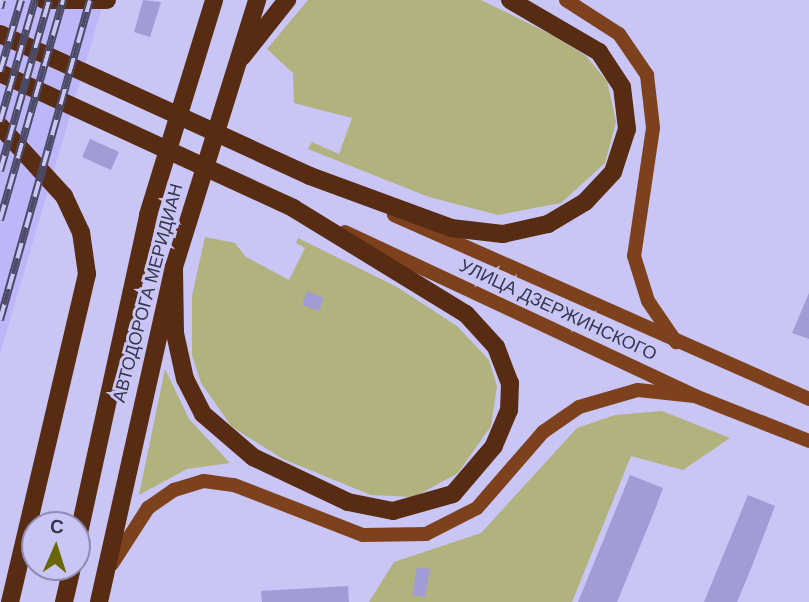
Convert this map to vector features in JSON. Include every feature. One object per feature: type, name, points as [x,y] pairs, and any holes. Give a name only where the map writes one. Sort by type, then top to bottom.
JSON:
[{"type":"main road","points":[[44,0],[107,0]]},
{"type":"main road","name":"АВТОДОРОГА МЕРИДИАН","points":[[84,511],[148,215],[214,0]]},
{"type":"main road","name":"АВТОДОРОГА МЕРИДИАН","points":[[99,602],[174,267],[228,81],[257,0]]},
{"type":"main road","points":[[228,81],[286,0]]},
{"type":"main road","points":[[0,34],[310,176],[451,228],[485,234],[548,224],[593,196],[613,172],[625,142],[622,87],[584,40],[510,0]]},
{"type":"main road","points":[[566,0],[619,34],[647,75],[653,128],[634,256],[654,313],[680,346]]},
{"type":"main road","points":[[0,73],[293,208],[439,294],[496,347],[510,383],[509,411],[494,446],[453,494],[412,509],[370,508],[308,484],[233,444],[203,414],[181,368],[174,267]]},
{"type":"main road","points":[[0,125],[64,196],[81,232],[87,274],[10,602]]},
{"type":"main road","name":"УЛИЦА ДЗЕРЖИНСКОГО","points":[[310,176],[680,346],[809,399]]},
{"type":"main road","name":"УЛИЦА ДЗЕРЖИНСКОГО","points":[[293,208],[695,396],[809,441]]},
{"type":"main road","points":[[104,578],[139,518],[184,485],[234,485],[363,535],[426,534],[477,508],[543,432],[579,407],[638,390],[695,396]]},
{"type":"main road","points":[[64,602],[69,581]]},
{"type":"shaded area","points":[[0,0],[104,0],[0,354]]},
{"type":"green space","points":[[308,0],[481,0],[554,36],[586,56],[607,81],[616,122],[605,163],[561,203],[498,215],[429,197],[308,149],[312,142],[339,154],[352,118],[294,103],[293,73],[267,49]]},
{"type":"green space","points":[[205,237],[235,243],[246,257],[289,280],[305,248],[296,243],[298,238],[397,287],[457,326],[489,360],[497,386],[491,426],[458,473],[414,497],[371,495],[283,459],[232,427],[201,383],[192,355],[192,296]]},
{"type":"green space","points":[[165,369],[189,419],[230,463],[187,469],[139,495]]},
{"type":"green space","points":[[662,411],[730,438],[683,470],[631,456],[572,602],[369,602],[394,562],[481,533],[577,428],[615,415]]},
{"type":"building","points":[[143,0],[161,2],[150,37],[134,32]]},
{"type":"building","points":[[90,139],[119,152],[111,170],[82,157]]},
{"type":"building","points":[[307,291],[324,298],[319,311],[302,305]]},
{"type":"building","points":[[809,293],[809,339],[792,333]]},
{"type":"building","points":[[630,475],[663,488],[654,512],[617,602],[578,602]]},
{"type":"building","points":[[748,495],[775,506],[752,566],[737,602],[704,602]]},
{"type":"building","points":[[417,567],[430,569],[425,597],[412,595]]},
{"type":"building","points":[[348,586],[349,602],[262,602],[261,591]]},
{"type":"railway","points":[[0,8],[2,0]]},
{"type":"railway","points":[[0,72],[21,0]]},
{"type":"railway","points":[[0,122],[35,0]]},
{"type":"railway","points":[[0,171],[49,0]]},
{"type":"railway","points":[[0,220],[63,0]]},
{"type":"railway","points":[[0,320],[90,0]]}]
